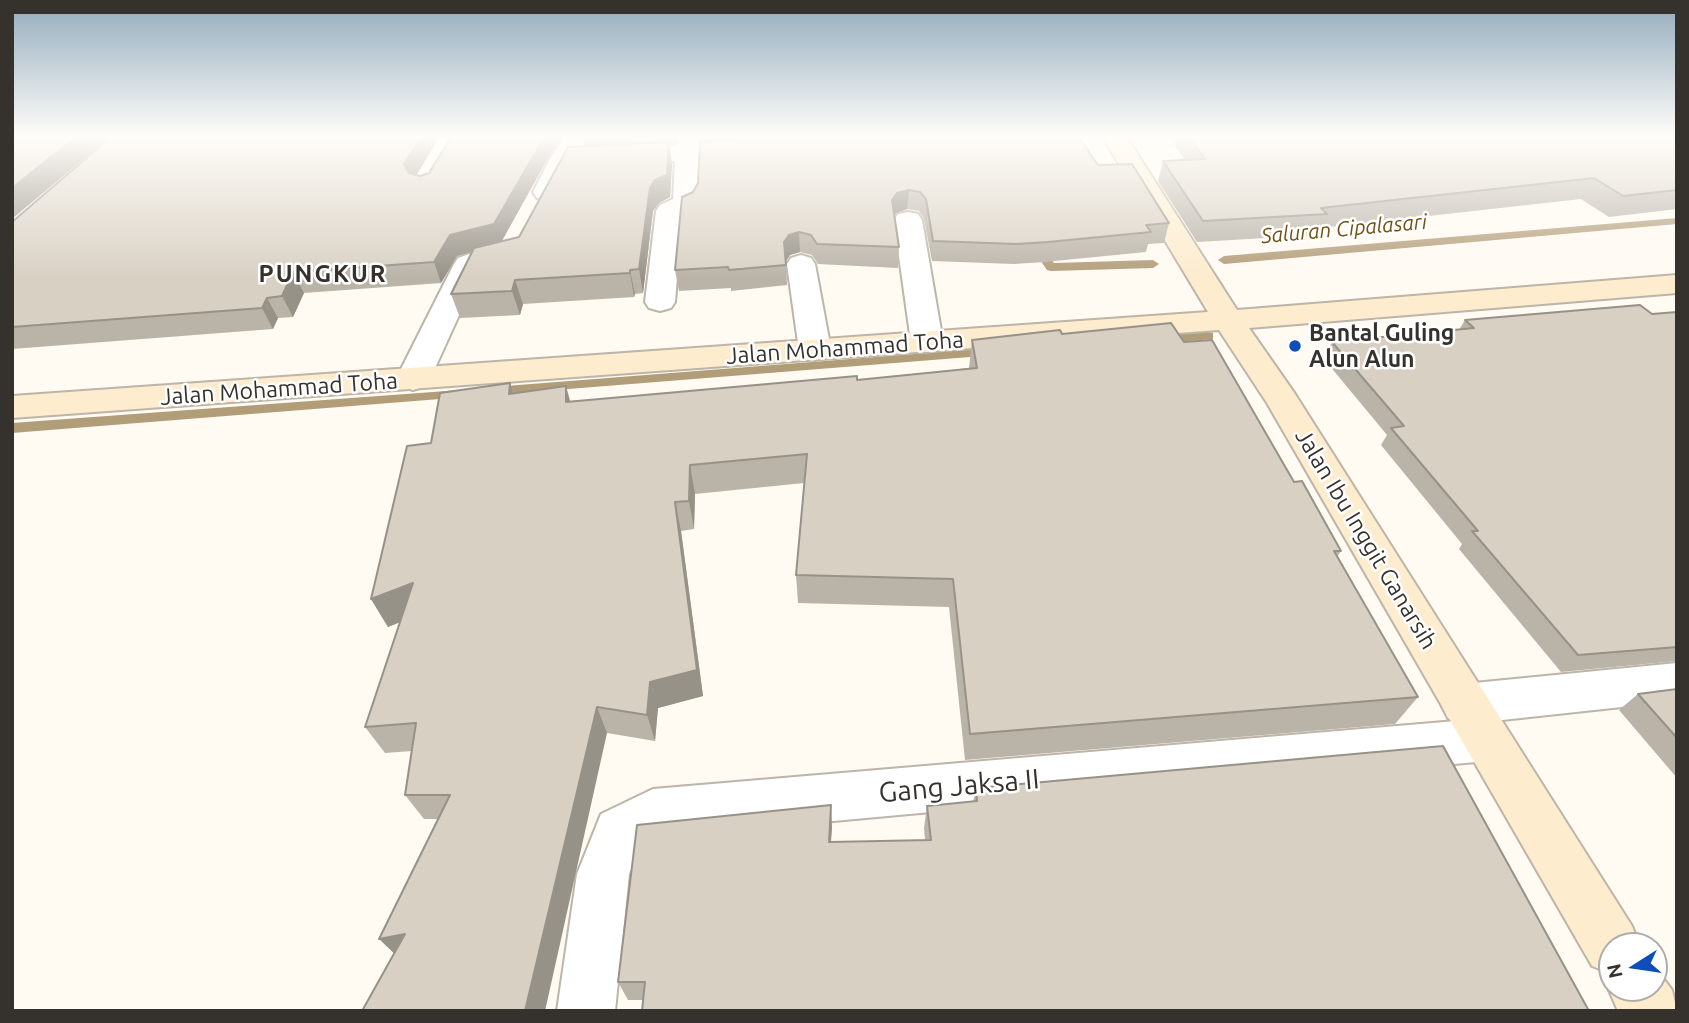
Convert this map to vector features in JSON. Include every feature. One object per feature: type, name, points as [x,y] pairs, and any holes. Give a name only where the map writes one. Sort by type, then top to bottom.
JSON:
[{"type":"main road","name":"Jalan Ibu Inggit Ganarsih","points":[[1144,184],[1228,320],[1283,402],[1604,932]]},
{"type":"main road","name":"Jalan Mohammad Toha","points":[[12,407],[1228,320],[1677,284]]},
{"type":"street","points":[[534,214],[558,184]]},
{"type":"street","points":[[660,302],[669,211],[685,203],[686,184]]},
{"type":"street","points":[[908,220],[927,342]]},
{"type":"street","points":[[413,379],[468,264],[479,259],[509,255]]},
{"type":"street","points":[[801,264],[815,350]]},
{"type":"street","name":"Gang Jaksa II","points":[[586,1011],[603,874],[619,831],[653,813],[1476,722],[1677,681]]},
{"type":"building","points":[[56,184],[517,184],[494,224],[450,235],[434,262],[293,272],[282,296],[267,298],[262,308],[12,327],[12,222]]},
{"type":"building","points":[[548,184],[653,184],[639,269],[630,270],[630,273],[515,280],[512,291],[451,294],[474,248],[519,237]]},
{"type":"building","points":[[698,184],[1144,184],[1169,223],[1146,225],[1151,232],[1048,242],[1017,244],[933,241],[926,199],[920,192],[909,190],[897,193],[892,200],[899,247],[817,244],[811,235],[799,232],[789,235],[784,242],[786,265],[729,270],[728,267],[675,270],[682,197],[693,192]]},
{"type":"building","points":[[1178,184],[1542,184],[1321,208],[1327,214],[1203,221]]},
{"type":"building","points":[[1603,184],[1677,184],[1677,190],[1623,196]]},
{"type":"building","points":[[1640,305],[1652,314],[1677,312],[1677,647],[1578,655],[1472,531],[1478,531],[1391,428],[1404,426],[1332,342],[1474,328],[1465,320]]},
{"type":"building","points":[[1171,323],[1184,342],[1212,340],[1294,482],[1302,481],[1341,551],[1334,551],[1418,697],[970,734],[953,579],[796,575],[807,454],[690,465],[689,501],[675,502],[697,670],[650,682],[647,715],[597,707],[525,1011],[362,1011],[405,934],[379,939],[450,795],[405,795],[416,723],[365,727],[413,583],[371,599],[407,446],[431,443],[440,393],[510,383],[509,394],[566,386],[566,402],[857,376],[857,380],[977,368],[972,340],[1060,330],[1062,334]]},
{"type":"building","points":[[1677,689],[1677,738],[1638,694]]},
{"type":"building","points":[[1443,746],[1589,1011],[642,1011],[645,982],[618,982],[637,825],[831,805],[829,842],[931,840],[927,806],[977,801],[976,788]]},
{"type":"waterway","name":"Saluran Cipalasari","points":[[1224,260],[1677,221]]},
{"type":"waterway","name":"Saluran Cipalasari","points":[[1036,245],[1051,267],[1153,264]]},
{"type":"waterway","points":[[1163,339],[1208,336]]},
{"type":"waterway","points":[[493,391],[990,352]]},
{"type":"waterway","points":[[12,428],[460,394]]},
{"type":"place","name":"Bantal Guling Alun Alun","points":[[1295,346]]},
{"type":"district","name":"PUNGKUR","points":[[323,274]]}]
